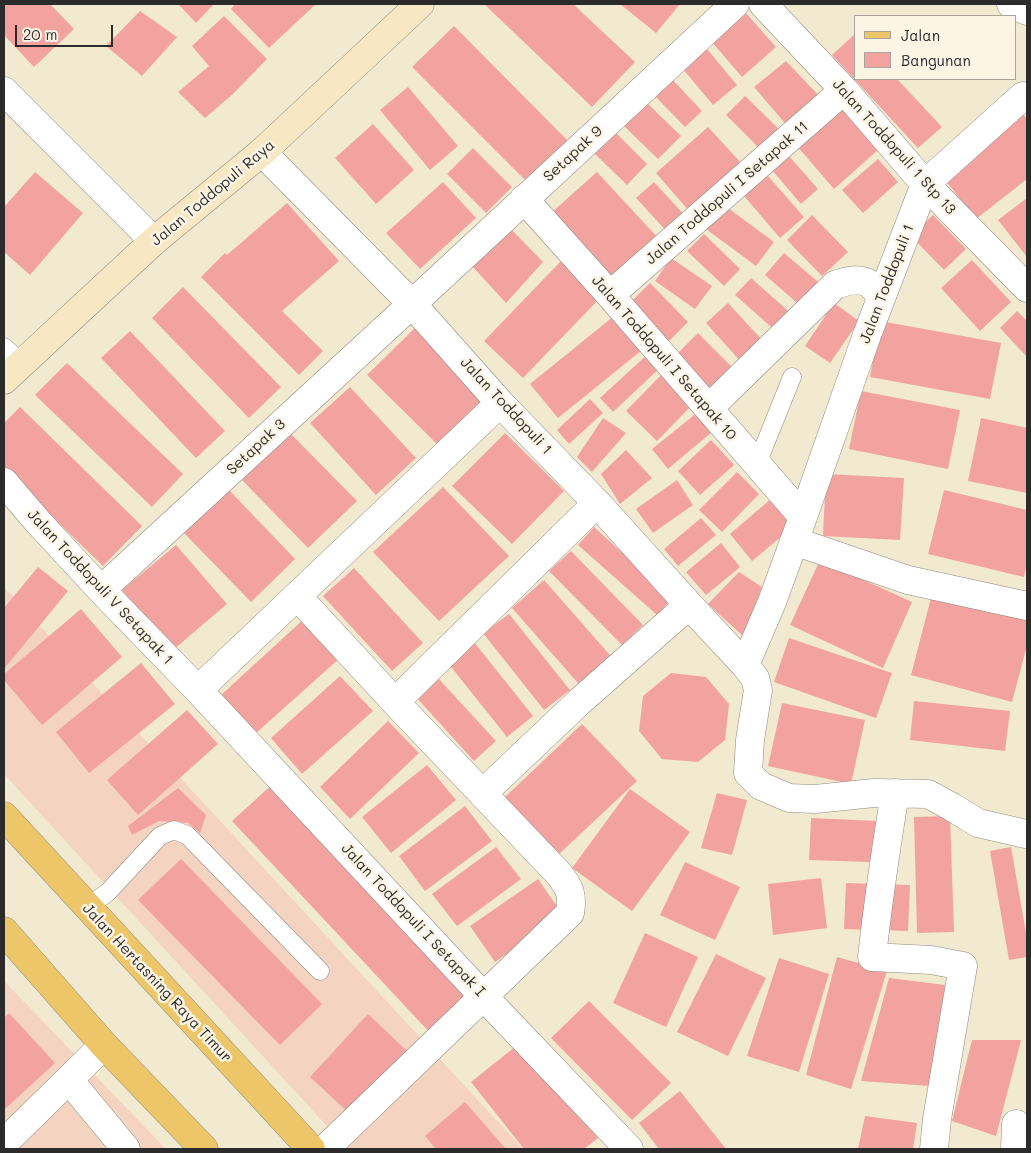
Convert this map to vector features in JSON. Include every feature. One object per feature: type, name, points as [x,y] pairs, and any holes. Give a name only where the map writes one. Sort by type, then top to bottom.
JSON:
[{"type":"main road","name":"Jalan Toddopuli Raya","points":[[10,363],[262,152],[420,4]]},
{"type":"main road","name":"Jalan Hertasning Raya Timur","points":[[4,816],[311,1149]]},
{"type":"main road","points":[[4,931],[104,1045],[204,1149]]},
{"type":"street","name":"Setapak 9","points":[[412,304],[736,4]]},
{"type":"street","name":"Jalan Toddopuli 1 Stp 13","points":[[763,4],[844,90],[926,184],[1027,288]]},
{"type":"street","points":[[1010,4],[1027,12]]},
{"type":"street","name":"Jalan Toddopuli I Setapak 11","points":[[610,295],[844,90]]},
{"type":"street","points":[[4,91],[154,242]]},
{"type":"street","points":[[926,184],[1023,96]]},
{"type":"street","name":"Jalan Toddopuli 1","points":[[262,152],[412,304],[500,403],[597,502],[745,665],[755,678],[758,690],[750,740],[748,773],[761,786],[789,798],[815,799],[874,793],[928,794],[978,823],[1027,831]]},
{"type":"street","name":"Jalan Toddopuli 1","points":[[745,665],[772,602],[881,297],[926,184]]},
{"type":"street","name":"Jalan Toddopuli I Setapak 10","points":[[524,199],[757,464],[799,529]]},
{"type":"street","points":[[709,408],[835,285],[845,281],[857,280],[871,285],[881,297]]},
{"type":"street","name":"Setapak 3","points":[[101,590],[412,304]]},
{"type":"street","points":[[198,690],[500,403]]},
{"type":"street","name":"Jalan Toddopuli V Setapak 1","points":[[4,482],[101,590],[198,690]]},
{"type":"street","points":[[396,702],[597,502]]},
{"type":"street","points":[[799,529],[908,580],[1027,606]]},
{"type":"street","points":[[296,596],[559,874],[567,884],[572,901],[570,913],[326,1149]]},
{"type":"street","points":[[483,793],[579,702],[689,605]]},
{"type":"street","name":"Jalan Toddopuli I Setapak I","points":[[198,690],[484,997],[629,1149]]},
{"type":"street","points":[[895,793],[878,903],[872,957],[931,960],[963,966],[937,1119],[934,1149]]},
{"type":"street","points":[[4,1143],[104,1045]]},
{"type":"street","points":[[69,1080],[126,1149]]},
{"type":"lane","points":[[757,464],[792,377]]},
{"type":"lane","points":[[87,908],[108,892],[160,836],[174,830],[187,835],[320,971]]},
{"type":"shaded area","points":[[4,587],[523,1149],[348,1149],[4,774]]},
{"type":"shaded area","points":[[4,981],[166,1149],[4,1149]]},
{"type":"building","points":[[4,4],[50,4],[74,29],[34,67],[4,35]]},
{"type":"building","points":[[178,4],[214,4],[196,23]]},
{"type":"building","points":[[235,4],[316,4],[269,48],[231,9]]},
{"type":"building","points":[[484,4],[573,4],[635,62],[592,107]]},
{"type":"building","points":[[620,4],[680,4],[656,33]]},
{"type":"building","points":[[140,11],[177,37],[142,76],[106,46]]},
{"type":"building","points":[[745,12],[776,47],[742,77],[711,41]]},
{"type":"building","points":[[224,16],[267,59],[233,94],[205,118],[178,92],[209,66],[192,46]]},
{"type":"building","points":[[454,26],[574,147],[533,188],[412,67]]},
{"type":"building","points":[[854,35],[854,79],[832,55]]},
{"type":"building","points":[[707,49],[737,85],[713,105],[683,69]]},
{"type":"building","points":[[786,61],[822,99],[789,128],[754,87]]},
{"type":"building","points":[[670,77],[702,111],[685,127],[653,94]]},
{"type":"building","points":[[855,80],[898,80],[942,127],[918,148]]},
{"type":"building","points":[[408,87],[458,146],[430,170],[380,110]]},
{"type":"building","points":[[745,96],[782,132],[762,151],[726,115]]},
{"type":"building","points":[[647,103],[681,136],[658,159],[624,126]]},
{"type":"building","points":[[842,107],[879,149],[834,189],[797,146]]},
{"type":"building","points":[[1022,113],[1027,119],[1027,179],[976,219],[942,176]]},
{"type":"building","points":[[373,124],[414,170],[376,204],[335,158]]},
{"type":"building","points":[[708,127],[743,165],[690,212],[656,173]]},
{"type":"building","points":[[614,131],[647,164],[627,185],[593,152]]},
{"type":"building","points":[[473,148],[512,187],[486,213],[447,174]]},
{"type":"building","points":[[789,156],[818,189],[801,204],[772,170]]},
{"type":"building","points":[[878,159],[898,182],[863,213],[842,190]]},
{"type":"building","points":[[35,172],[83,213],[30,275],[4,252],[4,207]]},
{"type":"building","points":[[597,172],[659,239],[612,281],[550,214]]},
{"type":"building","points":[[768,176],[804,217],[780,238],[744,196]]},
{"type":"building","points":[[443,182],[476,218],[420,269],[386,233]]},
{"type":"building","points":[[654,182],[689,220],[671,236],[636,198]]},
{"type":"building","points":[[1027,198],[1027,257],[998,220]]},
{"type":"building","points":[[287,203],[339,261],[282,311],[323,351],[299,375],[201,277],[225,253],[227,255]]},
{"type":"building","points":[[724,205],[774,242],[756,266],[706,229]]},
{"type":"building","points":[[812,215],[848,252],[822,276],[787,240]]},
{"type":"building","points":[[933,215],[966,249],[944,270],[911,236]]},
{"type":"building","points":[[510,228],[543,262],[506,303],[472,266]]},
{"type":"building","points":[[704,234],[740,269],[724,286],[687,251]]},
{"type":"building","points":[[784,253],[823,286],[803,308],[765,275]]},
{"type":"building","points":[[671,258],[712,286],[695,309],[655,281]]},
{"type":"building","points":[[563,259],[602,296],[523,378],[484,341]]},
{"type":"building","points":[[972,260],[1011,302],[980,331],[941,288]]},
{"type":"building","points":[[751,278],[794,316],[778,333],[735,295]]},
{"type":"building","points":[[650,283],[688,322],[669,341],[631,302]]},
{"type":"building","points":[[183,287],[281,387],[249,418],[152,318]]},
{"type":"building","points":[[728,303],[764,342],[742,363],[706,323]]},
{"type":"building","points":[[834,303],[859,321],[830,363],[805,346]]},
{"type":"building","points":[[1017,311],[1027,321],[1027,357],[1000,328]]},
{"type":"building","points":[[614,316],[642,350],[558,418],[530,384]]},
{"type":"building","points":[[880,321],[1001,343],[990,399],[870,377]]},
{"type":"building","points":[[418,325],[488,394],[438,445],[367,375]]},
{"type":"building","points":[[130,331],[225,431],[196,458],[101,358]]},
{"type":"building","points":[[698,333],[738,373],[716,394],[677,354]]},
{"type":"building","points":[[649,353],[662,366],[613,412],[600,398]]},
{"type":"building","points":[[67,363],[183,474],[152,507],[35,395]]},
{"type":"building","points":[[665,371],[696,401],[657,441],[626,411]]},
{"type":"building","points":[[350,387],[416,458],[376,495],[310,423]]},
{"type":"building","points":[[861,391],[960,410],[948,469],[849,449]]},
{"type":"building","points":[[590,399],[603,413],[569,444],[557,430]]},
{"type":"building","points":[[20,407],[142,526],[103,566],[4,470],[4,423]]},
{"type":"building","points":[[698,412],[713,431],[668,469],[652,449]]},
{"type":"building","points":[[603,418],[626,433],[592,472],[577,457]]},
{"type":"building","points":[[981,418],[1027,428],[1027,493],[968,481]]},
{"type":"building","points":[[290,433],[357,501],[308,548],[242,480]]},
{"type":"building","points":[[505,433],[564,491],[512,544],[452,486]]},
{"type":"building","points":[[711,440],[734,465],[700,495],[678,471]]},
{"type":"building","points":[[626,450],[652,478],[620,504],[601,474]]},
{"type":"building","points":[[737,472],[759,494],[722,532],[699,510]]},
{"type":"building","points":[[826,474],[904,478],[900,540],[823,536]]},
{"type":"building","points":[[677,480],[693,505],[653,533],[636,509]]},
{"type":"building","points":[[443,487],[509,556],[439,621],[373,552]]},
{"type":"building","points":[[229,490],[295,559],[251,602],[184,533]]},
{"type":"building","points":[[944,490],[1027,510],[1027,563],[1024,577],[928,554]]},
{"type":"building","points":[[771,499],[794,526],[752,561],[730,534]]},
{"type":"building","points":[[701,518],[716,535],[678,566],[664,549]]},
{"type":"building","points":[[594,527],[672,598],[657,615],[578,545]]},
{"type":"building","points":[[721,543],[740,567],[706,595],[686,572]]},
{"type":"building","points":[[176,545],[227,604],[173,650],[122,590]]},
{"type":"building","points":[[571,551],[643,625],[622,645],[549,571]]},
{"type":"building","points":[[820,560],[912,602],[883,668],[790,625]]},
{"type":"building","points":[[38,567],[68,591],[4,669],[4,608]]},
{"type":"building","points":[[354,568],[423,643],[392,671],[323,596]]},
{"type":"building","points":[[739,572],[762,587],[743,636],[708,604]]},
{"type":"building","points":[[544,580],[616,662],[584,690],[512,608]]},
{"type":"building","points":[[932,594],[1027,619],[1027,645],[1012,702],[911,675]]},
{"type":"building","points":[[81,609],[122,657],[42,725],[4,680],[4,674]]},
{"type":"building","points":[[509,614],[570,690],[544,710],[483,633]]},
{"type":"building","points":[[305,618],[341,657],[255,734],[220,696]]},
{"type":"building","points":[[789,638],[892,673],[876,718],[774,682]]},
{"type":"building","points":[[474,642],[533,716],[507,737],[448,663]]},
{"type":"building","points":[[141,663],[175,704],[89,773],[56,732]]},
{"type":"building","points":[[671,673],[706,677],[729,704],[725,740],[698,762],[662,759],[639,731],[643,696]]},
{"type":"building","points":[[340,676],[373,711],[302,774],[271,738]]},
{"type":"building","points":[[437,677],[496,741],[474,761],[415,696]]},
{"type":"building","points":[[914,701],[1010,711],[1005,751],[910,740]]},
{"type":"building","points":[[782,703],[865,720],[851,784],[768,766]]},
{"type":"building","points":[[187,710],[218,744],[138,815],[107,780]]},
{"type":"building","points":[[388,721],[419,753],[350,819],[320,787]]},
{"type":"building","points":[[582,724],[637,781],[558,855],[504,798]]},
{"type":"building","points":[[427,765],[456,800],[391,853],[362,817]]},
{"type":"building","points":[[277,780],[476,994],[432,1035],[232,821]]},
{"type":"building","points":[[178,788],[206,815],[200,833],[188,823],[159,821],[132,835],[128,826]]},
{"type":"building","points":[[630,789],[690,832],[632,911],[572,868]]},
{"type":"building","points":[[717,793],[747,800],[732,855],[701,848]]},
{"type":"building","points":[[465,806],[492,841],[425,891],[399,856]]},
{"type":"building","points":[[950,816],[954,932],[917,933],[914,817]]},
{"type":"building","points":[[811,818],[900,822],[898,863],[809,860]]},
{"type":"building","points":[[496,847],[521,879],[457,926],[432,894]]},
{"type":"building","points":[[1011,847],[1027,939],[1027,957],[1009,960],[990,851]]},
{"type":"building","points":[[181,859],[322,1004],[280,1045],[138,900]]},
{"type":"building","points":[[685,862],[740,887],[715,940],[660,915]]},
{"type":"building","points":[[821,878],[827,928],[773,935],[768,884]]},
{"type":"building","points":[[538,879],[563,915],[495,962],[470,926]]},
{"type":"building","points":[[846,883],[910,885],[908,931],[844,929]]},
{"type":"building","points":[[645,933],[698,957],[666,1027],[613,1003]]},
{"type":"building","points":[[716,954],[766,978],[728,1056],[677,1032]]},
{"type":"building","points":[[837,957],[887,971],[851,1089],[806,1075]]},
{"type":"building","points":[[779,958],[829,974],[799,1072],[747,1056]]},
{"type":"building","points":[[889,978],[945,985],[930,1086],[861,1081]]},
{"type":"building","points":[[589,1001],[671,1083],[632,1120],[551,1038]]},
{"type":"building","points":[[9,1013],[55,1063],[4,1110],[4,1018]]},
{"type":"building","points":[[368,1014],[408,1052],[350,1114],[310,1077]]},
{"type":"building","points":[[972,1040],[1021,1040],[996,1136],[952,1121]]},
{"type":"building","points":[[521,1042],[598,1138],[584,1149],[524,1149],[471,1082]]},
{"type":"building","points":[[680,1091],[726,1149],[659,1149],[639,1123]]},
{"type":"building","points":[[465,1102],[506,1149],[436,1149],[425,1136]]},
{"type":"building","points":[[865,1116],[917,1123],[913,1149],[858,1149]]}]
